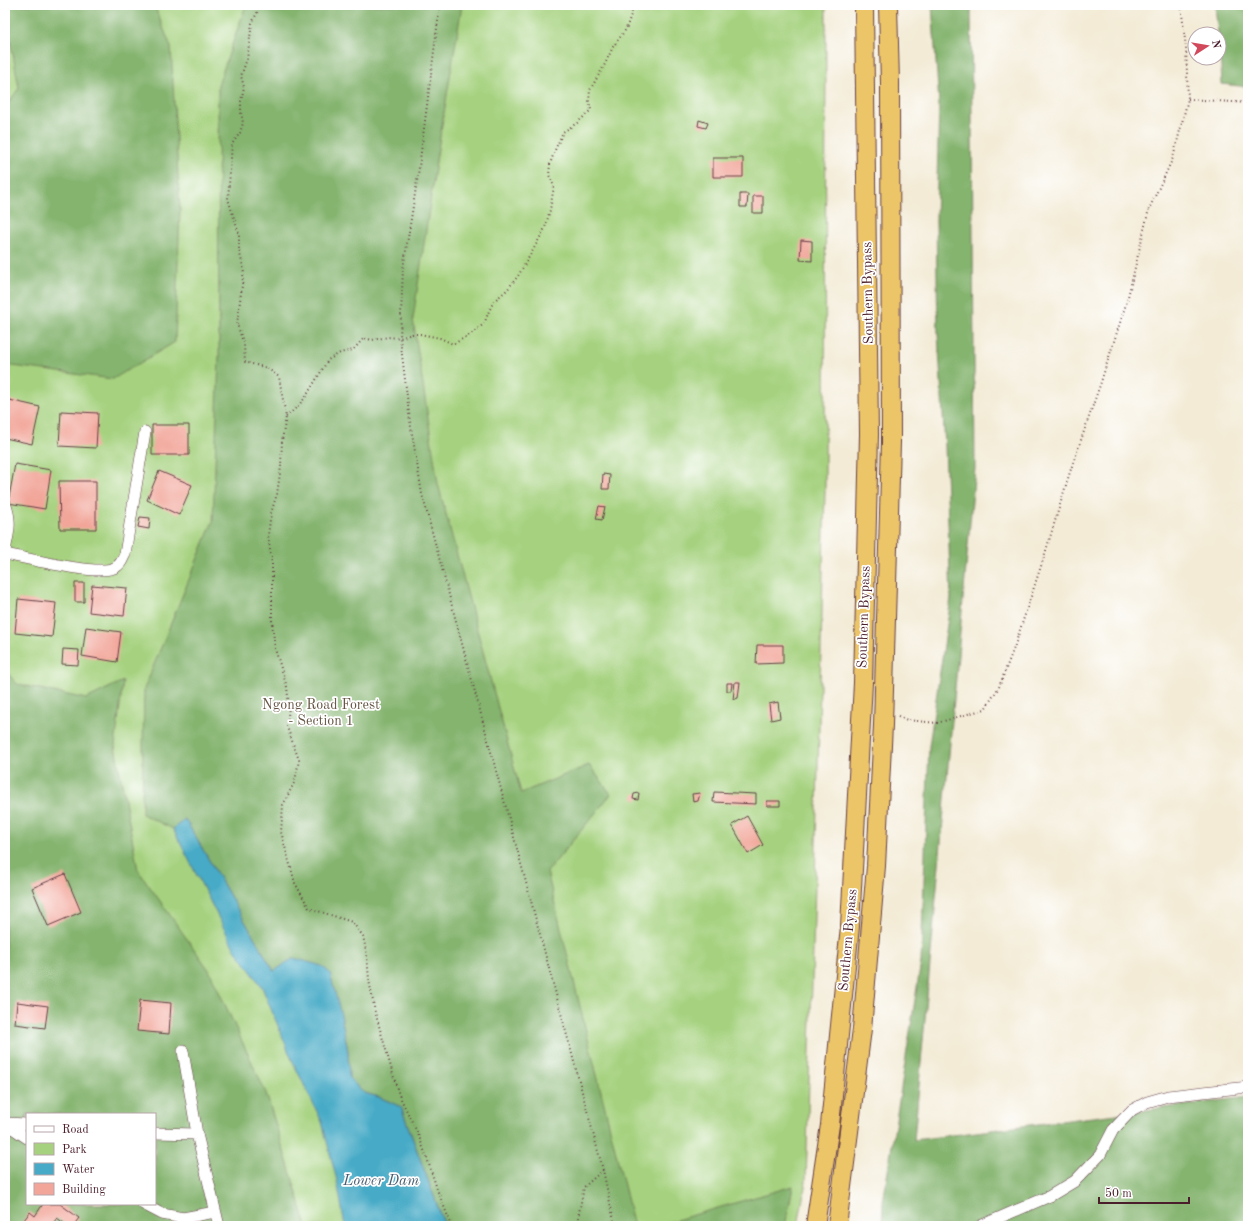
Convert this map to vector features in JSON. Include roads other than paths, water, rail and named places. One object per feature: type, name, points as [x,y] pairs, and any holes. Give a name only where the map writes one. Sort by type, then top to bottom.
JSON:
[{"type":"highway","name":"Southern Bypass","points":[[815,1226],[830,1125],[850,926],[863,683],[869,434],[864,5]]},
{"type":"highway","name":"Southern Bypass","points":[[837,1226],[862,1029],[876,866],[884,710],[891,442],[890,83],[888,5]]},
{"type":"street","points":[[5,554],[72,568],[100,570],[113,569],[120,564],[125,554],[146,432]]},
{"type":"street","points":[[5,502],[10,527],[5,550]]},
{"type":"street","points":[[183,1051],[197,1134],[219,1226]]},
{"type":"street","points":[[980,1226],[1050,1196],[1075,1182],[1100,1155],[1113,1130],[1132,1110],[1147,1102],[1168,1096],[1248,1087]]},
{"type":"street","points":[[5,1123],[26,1124]]},
{"type":"street","points":[[5,1123],[26,1137]]},
{"type":"street","points":[[156,1133],[197,1134]]},
{"type":"street","points":[[145,1205],[162,1214],[183,1218],[215,1212]]},
{"type":"water","name":"Lower Dam","points":[[185,819],[274,971],[294,958],[322,966],[330,973],[341,1015],[348,1051],[349,1078],[364,1093],[379,1097],[401,1107],[445,1226],[345,1226],[337,1181],[322,1122],[292,1060],[262,987],[233,946],[173,829]]},
{"type":"park label","name":"Ngong Road Forest - Section 1","points":[[321,714]]}]
